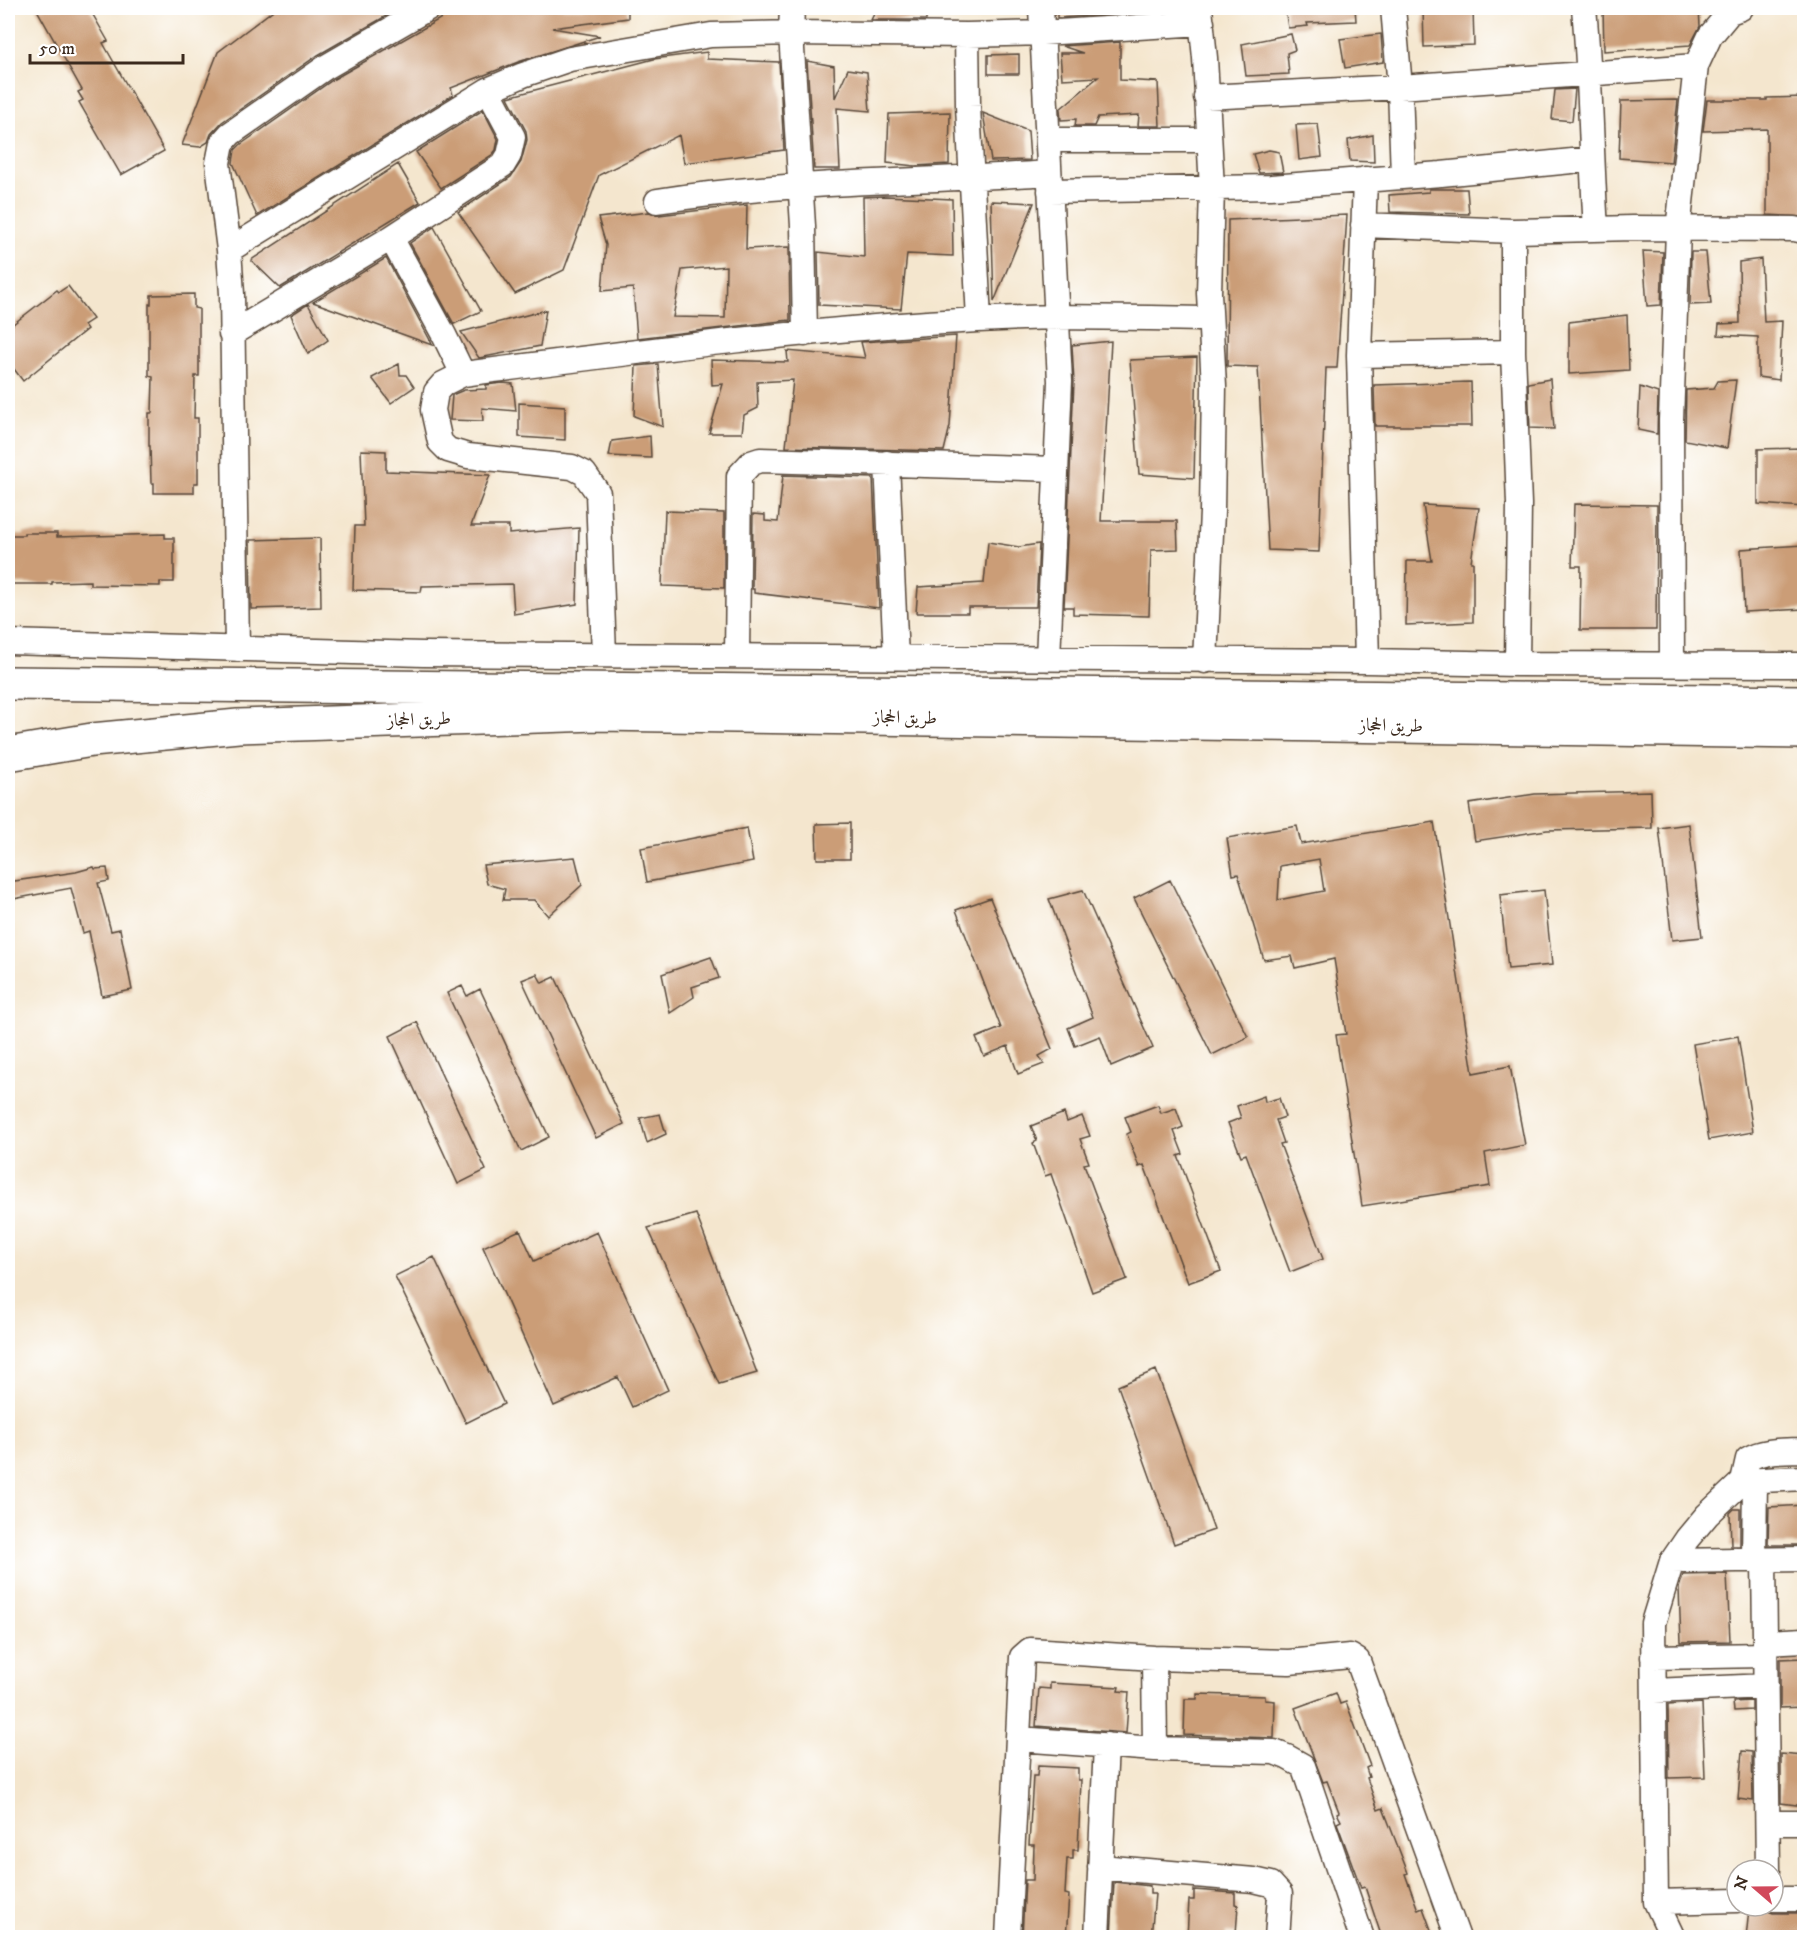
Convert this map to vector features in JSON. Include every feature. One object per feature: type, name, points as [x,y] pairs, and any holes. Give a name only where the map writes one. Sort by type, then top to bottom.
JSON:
[{"type":"main road","name":"طريق الحجاز","points":[[8,683],[1804,702]]},
{"type":"main road","name":"طريق الحجاز","points":[[8,754],[92,740],[238,726],[597,714],[1804,732]]},
{"type":"street","points":[[237,649],[232,294],[218,163],[222,143],[230,134],[326,67],[428,8]]},
{"type":"street","points":[[792,8],[791,33],[803,226],[805,334]]},
{"type":"street","points":[[1041,8],[1060,381],[1048,659]]},
{"type":"street","points":[[1393,8],[1400,87],[1403,177]]},
{"type":"street","points":[[1584,8],[1590,73],[1596,229]]},
{"type":"street","points":[[1672,663],[1671,420],[1677,230],[1696,66],[1710,36],[1730,12],[1741,8]]},
{"type":"street","points":[[229,250],[488,90],[570,59],[711,35],[1042,33],[1201,15],[1212,189],[1210,319],[1214,386],[1206,661]]},
{"type":"street","points":[[967,34],[971,178],[979,320]]},
{"type":"street","points":[[1206,97],[1400,87],[1696,66]]},
{"type":"street","points":[[231,334],[391,238],[503,165],[509,155],[513,137],[488,90]]},
{"type":"street","points":[[1048,140],[1208,140]]},
{"type":"street","points":[[657,201],[800,186],[885,180],[971,178],[1212,189],[1271,187],[1592,159]]},
{"type":"street","points":[[1365,179],[1359,355],[1367,661]]},
{"type":"street","points":[[1363,225],[1513,231],[1794,229],[1804,231]]},
{"type":"street","points":[[1513,231],[1513,352],[1519,504],[1517,664]]},
{"type":"street","points":[[391,238],[463,374]]},
{"type":"street","points":[[604,655],[598,493],[584,473],[572,467],[468,456],[448,450],[440,442],[433,410],[436,392],[443,384],[463,374],[657,349],[805,334],[979,320],[1210,319]]},
{"type":"street","points":[[1359,355],[1513,352]]},
{"type":"street","points":[[737,656],[738,476],[746,467],[760,460],[1056,469]]},
{"type":"street","points":[[888,463],[896,658]]},
{"type":"street","points":[[8,642],[423,654],[1804,665]]},
{"type":"street","points":[[124,647],[126,684]]},
{"type":"street","points":[[1768,1858],[1765,1648],[1759,1560],[1748,1459],[1755,1454],[1804,1450]]},
{"type":"street","points":[[1673,1938],[1656,1902],[1653,1623],[1672,1562],[1707,1515],[1749,1480],[1804,1478]]},
{"type":"street","points":[[1672,1562],[1804,1559]]},
{"type":"street","points":[[1653,1658],[1765,1648],[1804,1640]]},
{"type":"street","points":[[1008,1938],[1020,1739],[1022,1657],[1030,1650],[1154,1658],[1289,1662],[1350,1656],[1358,1661],[1458,1938]]},
{"type":"street","points":[[1154,1658],[1155,1749]]},
{"type":"street","points":[[1654,1691],[1766,1686]]},
{"type":"street","points":[[1020,1739],[1155,1749],[1274,1752],[1287,1757],[1302,1766],[1362,1938]]},
{"type":"street","points":[[1096,1938],[1106,1745]]},
{"type":"street","points":[[1768,1823],[1804,1822]]},
{"type":"street","points":[[1100,1867],[1254,1880],[1271,1884],[1280,1894],[1277,1938]]},
{"type":"street","points":[[1785,1899],[1804,1899]]},
{"type":"street","points":[[1656,1902],[1725,1900]]},
{"type":"building","points":[[36,8],[89,8],[108,41],[103,43],[164,151],[121,175],[79,102],[83,100],[78,92],[82,90]]},
{"type":"building","points":[[276,8],[400,8],[318,55],[222,122],[211,134],[208,142],[200,147],[182,145],[218,52]]},
{"type":"building","points":[[459,8],[628,8],[628,18],[552,28],[600,36],[518,62],[451,88],[453,95],[257,216],[233,163],[235,150],[334,79]]},
{"type":"building","points":[[877,8],[926,8],[926,20],[871,20]]},
{"type":"building","points":[[1057,8],[1119,8],[1119,14],[1057,18]]},
{"type":"building","points":[[1285,8],[1355,8],[1356,21],[1307,23],[1308,26],[1288,28]]},
{"type":"building","points":[[1423,8],[1473,8],[1474,45],[1424,47]]},
{"type":"building","points":[[1603,8],[1699,8],[1700,26],[1690,45],[1604,51]]},
{"type":"building","points":[[1291,34],[1295,50],[1287,53],[1289,74],[1246,76],[1242,44]]},
{"type":"building","points":[[1381,34],[1383,62],[1345,68],[1340,39]]},
{"type":"building","points":[[1120,42],[1120,80],[1158,82],[1160,126],[1138,126],[1139,115],[1098,117],[1094,126],[1075,126],[1076,119],[1061,120],[1060,109],[1098,77],[1062,79],[1060,53],[1083,53],[1062,46]]},
{"type":"building","points":[[707,52],[707,59],[779,62],[784,150],[684,163],[679,135],[599,175],[564,270],[515,294],[458,212],[511,177],[521,162],[527,140],[526,131],[508,97],[654,59]]},
{"type":"building","points":[[1019,54],[1019,74],[988,74],[988,55]]},
{"type":"building","points":[[807,61],[834,66],[835,98],[848,69],[867,72],[870,111],[837,108],[840,169],[814,169]]},
{"type":"building","points":[[1575,89],[1572,121],[1552,119],[1555,90]]},
{"type":"building","points":[[1804,97],[1800,161],[1804,161],[1804,217],[1767,215],[1767,129],[1703,131],[1707,100],[1767,100],[1767,98]]},
{"type":"building","points":[[1678,100],[1671,162],[1619,158],[1621,101]]},
{"type":"building","points":[[483,110],[498,139],[496,150],[492,155],[441,188],[416,152]]},
{"type":"building","points":[[950,112],[949,164],[915,166],[887,163],[889,114]]},
{"type":"building","points":[[983,113],[1028,131],[1030,160],[991,161]]},
{"type":"building","points":[[1318,124],[1322,157],[1299,160],[1296,125]]},
{"type":"building","points":[[1373,135],[1374,162],[1350,161],[1348,140]]},
{"type":"building","points":[[1269,150],[1279,152],[1283,172],[1259,173],[1253,154]]},
{"type":"building","points":[[398,164],[420,202],[280,288],[251,260]]},
{"type":"building","points":[[1429,189],[1467,189],[1469,214],[1390,212],[1389,195],[1429,192]]},
{"type":"building","points":[[863,197],[952,199],[953,256],[907,254],[901,309],[819,305],[818,252],[864,257]]},
{"type":"building","points":[[991,201],[1034,203],[994,302]]},
{"type":"building","points":[[747,205],[746,249],[789,247],[790,320],[637,338],[633,288],[602,291],[606,245],[598,218],[649,212],[659,215]],"holes":[[[726,266],[725,318],[673,317],[682,270]]]},
{"type":"building","points":[[1347,215],[1337,368],[1326,368],[1319,552],[1268,550],[1258,367],[1227,366],[1228,220]]},
{"type":"building","points":[[434,227],[481,311],[454,324],[410,243]]},
{"type":"building","points":[[1643,251],[1663,252],[1661,305],[1647,306]]},
{"type":"building","points":[[1691,252],[1706,252],[1711,304],[1690,305]]},
{"type":"building","points":[[386,258],[431,342],[432,345],[313,302]]},
{"type":"building","points":[[1761,259],[1764,322],[1782,321],[1779,380],[1758,377],[1758,337],[1718,335],[1719,324],[1740,323],[1739,262]]},
{"type":"building","points":[[68,286],[93,319],[84,325],[87,329],[23,381],[8,361],[8,328],[57,290],[59,292]]},
{"type":"building","points":[[194,294],[194,308],[199,309],[199,376],[195,376],[194,418],[198,418],[198,483],[194,483],[194,493],[154,493],[154,483],[151,483],[149,446],[149,413],[152,413],[153,377],[149,376],[149,304],[151,304],[151,295]]},
{"type":"building","points":[[308,304],[328,340],[308,354],[291,315]]},
{"type":"building","points":[[546,310],[540,346],[479,358],[461,332]]},
{"type":"building","points":[[1627,315],[1629,370],[1569,374],[1569,322]]},
{"type":"building","points":[[956,336],[950,426],[944,451],[786,447],[793,380],[757,382],[758,408],[744,415],[742,433],[709,433],[723,384],[712,385],[711,360],[788,362],[787,351],[865,358],[861,342]]},
{"type":"building","points":[[1111,341],[1101,521],[1177,521],[1178,549],[1151,550],[1149,616],[1073,614],[1073,607],[1064,607],[1074,382],[1072,345]]},
{"type":"building","points":[[1197,357],[1194,478],[1139,474],[1130,360]]},
{"type":"building","points":[[399,364],[400,375],[406,375],[414,387],[391,403],[372,378]]},
{"type":"building","points":[[658,364],[663,427],[634,416],[636,366]]},
{"type":"building","points":[[1550,379],[1554,429],[1530,428],[1528,383]]},
{"type":"building","points":[[1736,380],[1727,448],[1685,440],[1686,390],[1714,388],[1718,381]]},
{"type":"building","points":[[1471,382],[1472,426],[1375,426],[1374,385]]},
{"type":"building","points":[[513,384],[516,411],[482,408],[483,421],[450,420],[452,395],[464,390],[486,389],[486,385]]},
{"type":"building","points":[[1640,387],[1658,393],[1657,434],[1638,430]]},
{"type":"building","points":[[519,403],[565,406],[565,440],[519,437]]},
{"type":"building","points":[[650,436],[651,458],[609,456],[612,441]]},
{"type":"building","points":[[1804,448],[1804,507],[1758,504],[1758,449]]},
{"type":"building","points":[[361,450],[386,451],[386,471],[490,475],[471,526],[509,526],[509,534],[579,528],[577,604],[514,614],[512,584],[422,586],[421,592],[353,590],[355,526],[364,526]]},
{"type":"building","points":[[783,475],[873,478],[879,608],[754,593],[752,589],[753,514],[765,515],[765,521],[778,522]]},
{"type":"building","points":[[1574,504],[1657,505],[1656,630],[1580,630],[1581,566],[1572,566]]},
{"type":"building","points":[[1423,505],[1479,508],[1471,562],[1473,562],[1473,622],[1406,625],[1407,561],[1432,561]]},
{"type":"building","points":[[665,511],[724,513],[724,588],[662,586]]},
{"type":"building","points":[[24,533],[57,533],[57,537],[165,534],[165,538],[174,538],[174,582],[160,582],[160,586],[90,585],[90,581],[8,584],[8,535],[24,535]]},
{"type":"building","points":[[320,538],[321,607],[251,609],[250,540]]},
{"type":"building","points":[[988,542],[1019,547],[1039,544],[1036,607],[968,607],[968,613],[916,613],[918,587],[984,583]]},
{"type":"building","points":[[1804,545],[1804,609],[1744,612],[1741,549]]},
{"type":"building","points":[[1651,791],[1652,828],[1547,830],[1475,841],[1469,804],[1535,794]]},
{"type":"building","points":[[1434,822],[1473,1073],[1510,1066],[1525,1145],[1485,1153],[1490,1186],[1362,1206],[1336,1035],[1346,1034],[1334,959],[1295,968],[1292,956],[1264,960],[1238,874],[1233,875],[1227,838],[1297,826],[1301,844]],"holes":[[[1319,859],[1324,891],[1278,900],[1280,866]]]},
{"type":"building","points":[[850,823],[850,859],[817,859],[816,824]]},
{"type":"building","points":[[1689,824],[1702,937],[1672,940],[1659,828]]},
{"type":"building","points":[[747,828],[753,862],[647,882],[641,848]]},
{"type":"building","points":[[575,857],[582,885],[548,916],[534,900],[503,900],[505,889],[487,884],[483,865]]},
{"type":"building","points":[[94,867],[95,869],[107,868],[109,881],[98,883],[111,931],[120,929],[132,990],[102,996],[89,931],[83,933],[71,888],[8,900],[8,882],[76,872]]},
{"type":"building","points":[[1170,880],[1248,1037],[1212,1055],[1134,898]]},
{"type":"building","points":[[1083,890],[1153,1048],[1111,1066],[1100,1036],[1075,1046],[1068,1028],[1093,1017],[1049,899]]},
{"type":"building","points":[[1544,890],[1552,965],[1508,969],[1500,895]]},
{"type":"building","points":[[990,898],[1052,1049],[1039,1056],[1044,1064],[1018,1074],[1008,1046],[984,1056],[976,1038],[1001,1028],[956,910]]},
{"type":"building","points":[[711,957],[719,978],[692,987],[694,997],[670,1013],[662,974]]},
{"type":"building","points":[[537,974],[542,983],[555,977],[624,1124],[596,1138],[522,980]]},
{"type":"building","points":[[462,986],[467,996],[480,989],[549,1137],[521,1151],[447,993]]},
{"type":"building","points":[[417,1022],[486,1170],[458,1184],[390,1036]]},
{"type":"building","points":[[1738,1036],[1753,1132],[1709,1140],[1693,1044]]},
{"type":"building","points":[[1264,1096],[1265,1102],[1279,1098],[1285,1117],[1276,1120],[1284,1143],[1280,1144],[1323,1259],[1290,1272],[1246,1154],[1241,1156],[1228,1123],[1241,1118],[1237,1106]]},
{"type":"building","points":[[1158,1105],[1161,1113],[1176,1108],[1183,1127],[1174,1131],[1183,1154],[1178,1156],[1221,1271],[1188,1283],[1144,1165],[1139,1167],[1127,1134],[1131,1132],[1125,1117]]},
{"type":"building","points":[[1064,1113],[1067,1122],[1082,1116],[1090,1136],[1080,1139],[1089,1163],[1084,1164],[1127,1279],[1092,1292],[1051,1174],[1045,1176],[1033,1143],[1037,1141],[1031,1126]]},
{"type":"building","points":[[660,1114],[666,1134],[647,1143],[640,1118]]},
{"type":"building","points":[[696,1214],[757,1373],[719,1384],[648,1228]]},
{"type":"building","points":[[520,1230],[534,1261],[597,1232],[668,1390],[632,1407],[618,1377],[554,1406],[483,1247]]},
{"type":"building","points":[[434,1257],[504,1404],[466,1423],[395,1276]]},
{"type":"building","points":[[1156,1370],[1214,1530],[1174,1544],[1118,1386]]},
{"type":"building","points":[[1804,1505],[1804,1545],[1768,1545],[1769,1507]]},
{"type":"building","points":[[1734,1509],[1740,1509],[1740,1546],[1731,1546],[1730,1513]]},
{"type":"building","points":[[1727,1574],[1730,1641],[1681,1642],[1679,1588],[1683,1575]]},
{"type":"building","points":[[1804,1658],[1804,1707],[1780,1708],[1780,1659]]},
{"type":"building","points":[[1050,1683],[1119,1687],[1118,1691],[1129,1692],[1126,1733],[1036,1726],[1039,1688],[1050,1689]]},
{"type":"building","points":[[1336,1693],[1340,1704],[1346,1702],[1370,1766],[1366,1768],[1369,1777],[1367,1778],[1378,1810],[1383,1808],[1408,1873],[1405,1874],[1418,1910],[1423,1908],[1434,1938],[1382,1938],[1365,1887],[1361,1888],[1337,1823],[1341,1821],[1337,1813],[1339,1812],[1327,1781],[1323,1782],[1295,1708]]},
{"type":"building","points":[[1197,1694],[1265,1696],[1265,1700],[1275,1701],[1274,1738],[1184,1735],[1185,1699],[1197,1699]]},
{"type":"building","points":[[1752,1701],[1752,1710],[1734,1711],[1733,1702]]},
{"type":"building","points":[[1702,1703],[1705,1777],[1669,1778],[1668,1705]]},
{"type":"building","points":[[1742,1751],[1752,1752],[1753,1801],[1738,1799]]},
{"type":"building","points":[[1781,1754],[1804,1756],[1804,1806],[1781,1803]]},
{"type":"building","points":[[1038,1766],[1078,1768],[1078,1780],[1081,1780],[1078,1850],[1073,1850],[1073,1859],[1067,1859],[1065,1894],[1069,1895],[1066,1938],[1022,1938],[1025,1880],[1033,1880],[1034,1845],[1029,1845],[1033,1776],[1037,1776]]},
{"type":"building","points":[[1114,1882],[1150,1886],[1150,1894],[1155,1894],[1151,1938],[1111,1938]]},
{"type":"building","points":[[1194,1890],[1235,1893],[1235,1904],[1238,1905],[1236,1934],[1226,1933],[1225,1938],[1187,1938],[1189,1900],[1194,1900]]},
{"type":"building","points":[[1785,1913],[1804,1913],[1804,1938],[1746,1938],[1748,1918],[1785,1918]]}]
